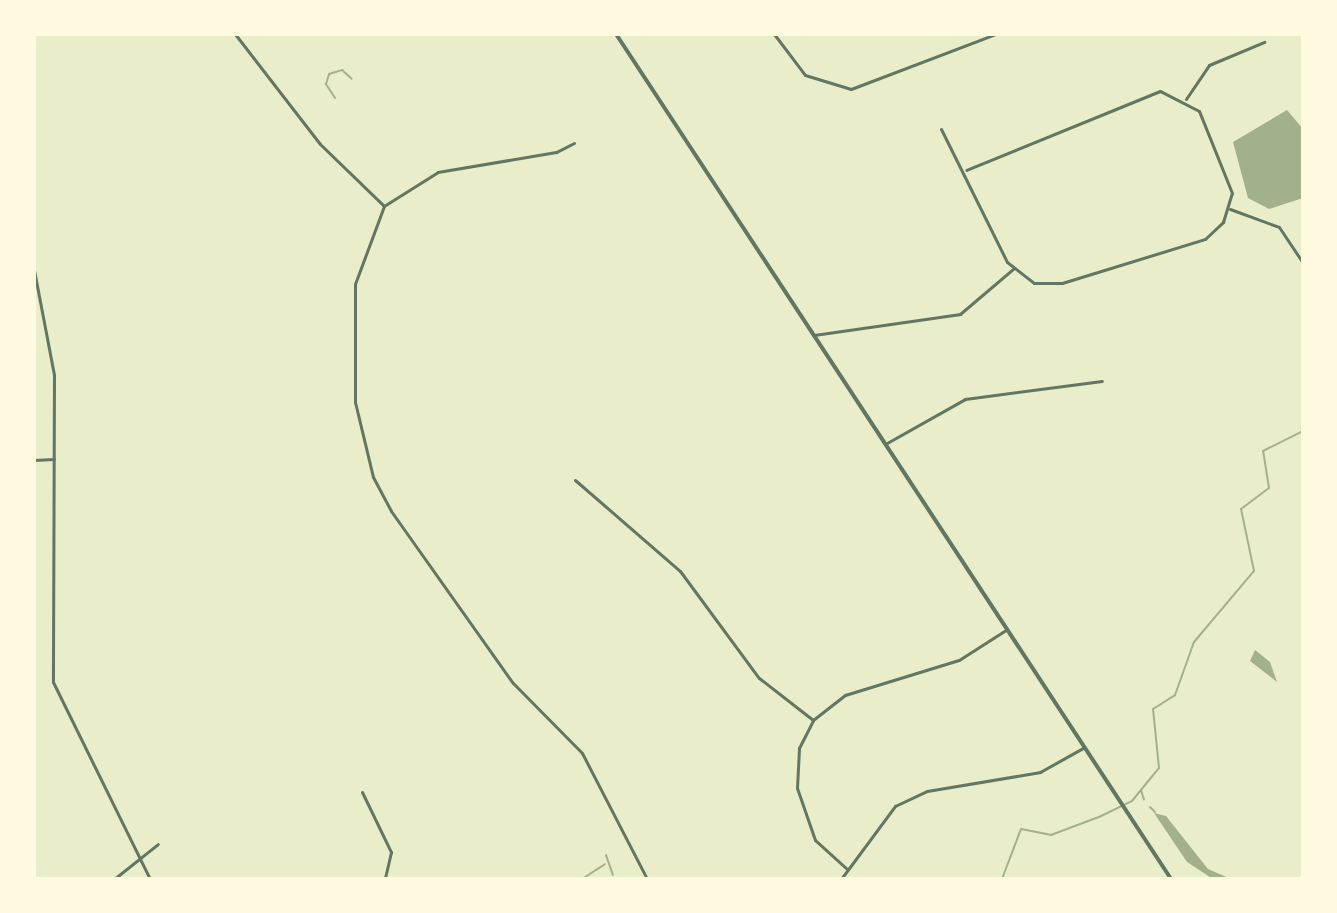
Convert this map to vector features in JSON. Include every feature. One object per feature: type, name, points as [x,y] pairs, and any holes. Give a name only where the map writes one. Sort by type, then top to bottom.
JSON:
[{"type":"street","points":[[235,34],[320,144],[384,206]]},
{"type":"street","points":[[616,34],[1171,879]]},
{"type":"street","points":[[774,34],[805,75],[851,89],[996,34]]},
{"type":"street","points":[[1186,99],[1209,65],[1264,42]]},
{"type":"street","points":[[941,129],[966,170],[1013,269],[1034,283],[1062,283],[1205,239],[1229,209],[1228,174],[1204,120],[1186,99],[1142,94],[966,170]]},
{"type":"street","points":[[574,143],[556,152],[438,172],[384,206],[355,284],[355,402],[373,477],[513,683],[582,753],[647,879]]},
{"type":"street","points":[[1229,209],[1279,227],[1303,263]]},
{"type":"street","points":[[814,335],[960,314],[1013,269]]},
{"type":"street","points":[[34,270],[54,365],[53,682],[150,879]]},
{"type":"street","points":[[887,443],[965,399],[1102,381]]},
{"type":"street","points":[[34,460],[54,459]]},
{"type":"street","points":[[575,480],[680,571],[759,678],[813,720]]},
{"type":"street","points":[[847,869],[815,840],[797,788],[799,748],[813,720],[845,695],[959,660],[1006,630]]},
{"type":"street","points":[[841,879],[895,806],[927,791],[1040,772],[1083,748]]},
{"type":"street","points":[[362,792],[391,852],[385,879]]},
{"type":"street","points":[[114,879],[158,844]]},
{"type":"shaded area","points":[[1287,110],[1303,129],[1303,198],[1269,209],[1248,198],[1233,142]]},
{"type":"shaded area","points":[[1255,650],[1270,662],[1277,682],[1250,661]]},
{"type":"shaded area","points":[[1154,813],[1166,816],[1208,869],[1231,879],[1213,879],[1187,862]]},
{"type":"waterway","points":[[335,98],[326,84],[329,74],[342,70],[352,79]]},
{"type":"waterway","points":[[1002,879],[1021,829],[1051,835],[1099,817],[1132,801],[1159,768],[1153,709],[1175,695],[1194,642],[1254,571],[1241,509],[1269,488],[1263,451],[1303,431]]},
{"type":"waterway","points":[[1141,790],[1144,800]]},
{"type":"waterway","points":[[1150,807],[1155,812]]},
{"type":"waterway","points":[[606,855],[613,875]]},
{"type":"waterway","points":[[582,879],[605,864]]}]
